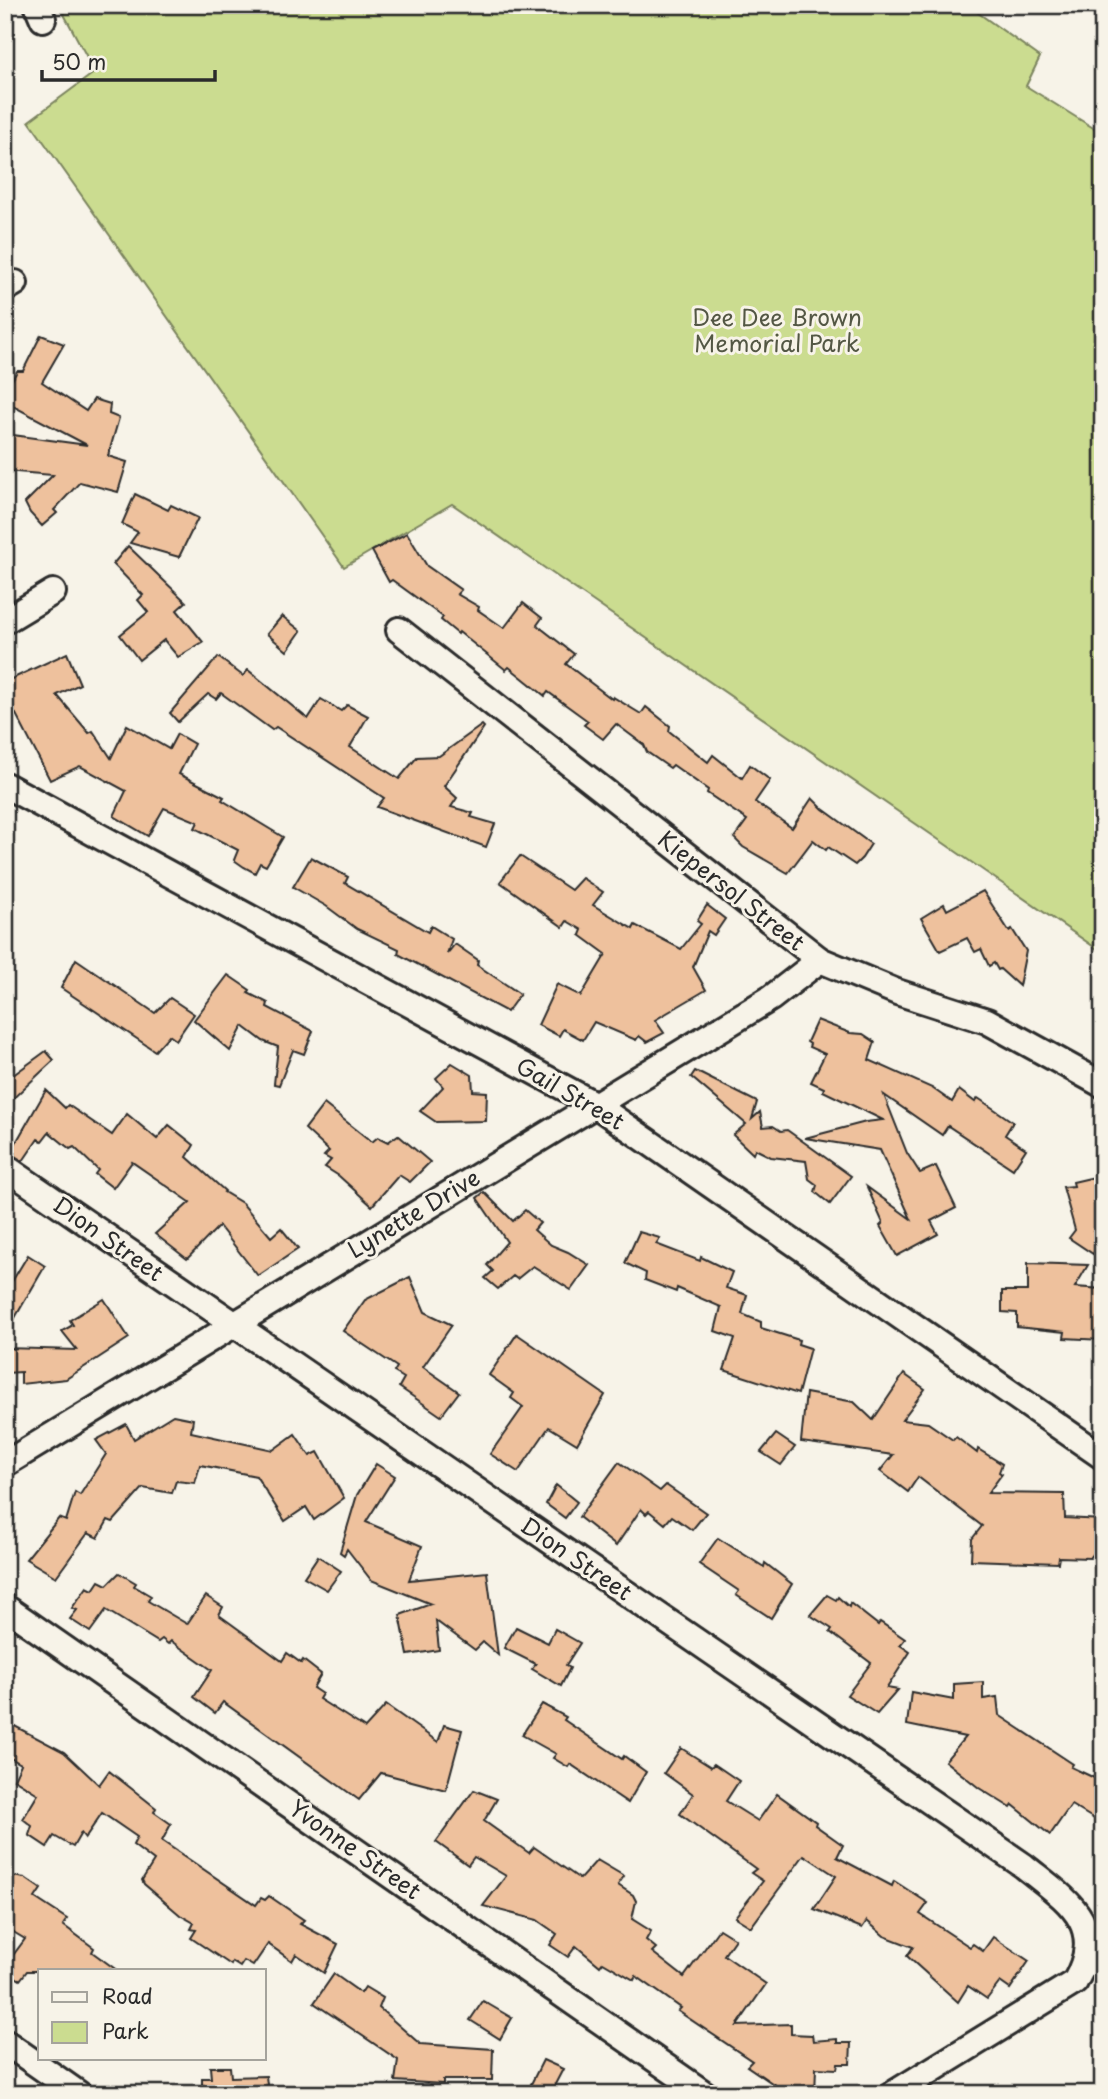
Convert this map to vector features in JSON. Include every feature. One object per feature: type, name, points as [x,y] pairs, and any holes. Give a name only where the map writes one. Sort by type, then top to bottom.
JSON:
[{"type":"street","points":[[5,621],[53,592]]},
{"type":"street","name":"Kiepersol Street","points":[[399,630],[820,960],[897,992],[987,1021],[1103,1085]]},
{"type":"street","name":"Gail Street","points":[[5,785],[594,1104],[1103,1457]]},
{"type":"street","name":"Lynette Drive","points":[[5,1464],[771,998],[820,960]]},
{"type":"street","name":"Dion Street","points":[[5,1167],[1024,1866],[1078,1910],[1088,1923],[1091,1952],[1086,1966],[1075,1982],[893,2094]]},
{"type":"street","name":"Yvonne Street","points":[[5,1607],[705,2094]]},
{"type":"street","points":[[5,2042],[79,2094]]},
{"type":"green space","name":"Dee Dee Brown Memorial Park","points":[[59,5],[967,5],[1040,57],[1026,86],[1103,134],[1103,953],[452,504],[344,567],[29,121],[95,72]]},
{"type":"building","points":[[41,335],[64,344],[42,382],[86,411],[94,399],[110,404],[109,414],[119,418],[108,456],[127,462],[118,492],[80,482],[54,510],[57,513],[42,526],[25,503],[53,475],[5,471],[5,434],[87,445],[5,402],[5,393],[17,371],[23,371]]},
{"type":"building","points":[[135,494],[168,510],[171,505],[198,518],[179,557],[130,543],[138,532],[122,524]]},
{"type":"building","points":[[407,533],[427,566],[461,590],[457,594],[479,607],[478,610],[504,628],[523,603],[542,618],[537,625],[574,654],[566,664],[612,699],[613,697],[641,714],[646,707],[670,726],[669,731],[708,762],[713,755],[742,778],[750,765],[770,780],[755,802],[792,828],[812,798],[871,844],[862,858],[855,865],[813,840],[788,873],[743,847],[734,838],[747,820],[707,793],[708,790],[673,765],[670,768],[647,752],[644,745],[616,724],[603,739],[584,725],[588,721],[548,692],[545,696],[509,667],[506,670],[441,620],[443,617],[392,580],[389,582],[372,551]]},
{"type":"building","points":[[128,546],[186,602],[177,610],[203,642],[178,657],[164,640],[139,660],[120,635],[148,612],[138,600],[143,595],[113,564]]},
{"type":"building","points":[[282,616],[301,631],[287,651],[267,634]]},
{"type":"building","points":[[67,653],[80,684],[57,695],[89,733],[93,731],[111,758],[127,725],[169,749],[177,734],[194,744],[179,774],[224,797],[222,800],[283,837],[266,866],[260,863],[255,873],[244,867],[234,860],[238,850],[195,828],[198,822],[164,808],[148,836],[114,816],[126,791],[80,766],[50,780],[16,714],[5,719],[5,682]]},
{"type":"building","points":[[218,657],[243,676],[248,670],[308,719],[321,699],[341,711],[347,705],[368,716],[350,747],[399,779],[417,757],[439,756],[482,725],[484,727],[444,786],[457,798],[451,807],[473,813],[471,817],[495,824],[486,847],[377,807],[384,798],[276,727],[272,730],[221,693],[216,699],[208,694],[178,722],[170,713]]},
{"type":"building","points":[[520,856],[571,890],[582,878],[603,892],[593,905],[633,929],[635,925],[681,949],[701,924],[697,921],[707,905],[725,919],[714,935],[708,931],[693,967],[706,990],[655,1020],[664,1033],[647,1042],[639,1036],[636,1040],[594,1022],[583,1040],[563,1029],[559,1036],[538,1025],[557,984],[581,996],[606,954],[580,935],[582,930],[567,921],[563,927],[500,882]]},
{"type":"building","points":[[311,857],[348,877],[345,883],[428,932],[431,926],[452,939],[447,954],[455,944],[478,960],[477,965],[520,994],[507,1012],[398,954],[399,949],[357,929],[326,906],[293,887]]},
{"type":"building","points":[[983,891],[1009,931],[1012,929],[1026,951],[1019,986],[998,970],[994,963],[989,966],[981,949],[975,952],[967,938],[940,951],[921,918],[944,904],[947,910]]},
{"type":"building","points":[[76,959],[155,1013],[170,998],[194,1014],[176,1040],[169,1035],[155,1051],[61,988]]},
{"type":"building","points":[[228,975],[250,990],[248,993],[268,1003],[267,1007],[313,1031],[304,1054],[293,1050],[279,1085],[274,1084],[278,1047],[263,1041],[243,1026],[230,1051],[194,1020]]},
{"type":"building","points":[[817,1020],[850,1033],[863,1034],[875,1042],[869,1060],[932,1088],[952,1102],[959,1090],[975,1102],[978,1098],[1013,1122],[1005,1135],[1026,1149],[1013,1169],[948,1126],[942,1135],[884,1095],[907,1153],[920,1173],[936,1166],[956,1208],[931,1221],[938,1234],[897,1256],[880,1226],[883,1223],[867,1187],[911,1219],[880,1150],[805,1138],[883,1120],[823,1091],[824,1088],[811,1082],[825,1054],[809,1047],[807,1042]]},
{"type":"building","points":[[46,1051],[54,1060],[5,1106],[5,1081]]},
{"type":"building","points":[[452,1063],[472,1075],[473,1091],[487,1092],[486,1121],[436,1122],[420,1111],[443,1087],[436,1078]]},
{"type":"building","points":[[695,1071],[757,1102],[752,1119],[760,1112],[763,1127],[773,1126],[781,1131],[787,1130],[851,1176],[830,1204],[815,1192],[817,1185],[809,1179],[806,1161],[771,1157],[755,1149],[753,1154],[733,1135],[746,1124],[691,1077]]},
{"type":"building","points":[[46,1090],[65,1108],[68,1105],[112,1135],[127,1114],[157,1139],[169,1125],[194,1145],[187,1157],[224,1192],[242,1203],[271,1237],[281,1228],[298,1249],[258,1276],[219,1226],[187,1259],[155,1234],[190,1202],[132,1162],[113,1188],[95,1174],[98,1170],[74,1147],[70,1149],[49,1132],[42,1141],[38,1139],[23,1161],[10,1153]]},
{"type":"building","points":[[324,1104],[372,1142],[378,1137],[388,1142],[398,1135],[430,1162],[410,1182],[399,1175],[372,1206],[325,1167],[331,1160],[324,1156],[329,1151],[305,1129]]},
{"type":"building","points":[[1103,1175],[1103,1238],[1093,1254],[1069,1238],[1075,1230],[1063,1187],[1074,1186],[1073,1182]]},
{"type":"building","points":[[484,1192],[513,1221],[525,1210],[540,1223],[534,1230],[551,1245],[589,1265],[571,1290],[533,1266],[517,1279],[513,1276],[498,1289],[485,1278],[493,1271],[487,1265],[507,1242],[477,1198]]},
{"type":"building","points":[[639,1232],[660,1238],[656,1244],[700,1261],[701,1257],[732,1272],[726,1288],[747,1295],[742,1314],[761,1322],[761,1328],[799,1340],[798,1344],[810,1348],[798,1394],[724,1370],[735,1338],[715,1331],[721,1307],[677,1288],[676,1292],[645,1280],[646,1273],[625,1263]]},
{"type":"building","points":[[28,1255],[45,1266],[5,1335],[5,1286],[11,1283]]},
{"type":"building","points":[[1028,1263],[1088,1265],[1075,1287],[1103,1289],[1103,1340],[1064,1338],[1065,1332],[1017,1327],[1017,1313],[1002,1312],[1002,1291],[1028,1291]]},
{"type":"building","points":[[410,1277],[425,1312],[452,1325],[423,1367],[459,1392],[441,1416],[399,1387],[404,1378],[394,1372],[397,1367],[343,1331],[365,1300]]},
{"type":"building","points":[[104,1299],[129,1338],[66,1379],[21,1384],[21,1372],[6,1373],[5,1348],[77,1350],[62,1331],[73,1325],[70,1320]]},
{"type":"building","points":[[517,1334],[605,1395],[577,1444],[549,1427],[518,1472],[490,1454],[523,1407],[511,1398],[514,1393],[489,1375]]},
{"type":"building","points":[[904,1374],[925,1389],[902,1420],[928,1423],[953,1440],[956,1437],[977,1453],[978,1449],[1002,1464],[999,1472],[1002,1474],[988,1493],[1064,1494],[1065,1518],[1103,1520],[1103,1543],[1090,1558],[1059,1557],[1058,1563],[971,1560],[972,1539],[982,1526],[918,1477],[908,1492],[880,1471],[893,1455],[801,1442],[806,1393],[854,1402],[873,1420]]},
{"type":"building","points":[[173,1415],[193,1419],[191,1432],[273,1450],[295,1434],[310,1456],[318,1452],[344,1498],[314,1520],[306,1507],[285,1521],[256,1476],[200,1465],[195,1483],[176,1481],[172,1493],[143,1488],[113,1522],[108,1520],[98,1538],[88,1533],[56,1577],[26,1559],[59,1518],[66,1521],[75,1492],[80,1495],[106,1454],[96,1440],[126,1424],[134,1439]]},
{"type":"building","points":[[776,1434],[795,1447],[781,1465],[761,1452]]},
{"type":"building","points":[[619,1462],[660,1491],[666,1485],[706,1513],[692,1530],[672,1516],[665,1524],[649,1511],[646,1514],[641,1509],[616,1546],[579,1517]]},
{"type":"building","points":[[376,1464],[395,1476],[366,1522],[422,1546],[409,1580],[487,1572],[498,1655],[483,1642],[475,1650],[436,1621],[439,1650],[408,1655],[400,1615],[431,1604],[371,1580],[347,1549],[344,1555],[340,1552],[357,1495]]},
{"type":"building","points":[[556,1485],[577,1502],[565,1518],[546,1504]]},
{"type":"building","points":[[718,1538],[764,1567],[765,1563],[792,1584],[771,1618],[736,1595],[739,1591],[699,1564]]},
{"type":"building","points":[[318,1556],[341,1571],[327,1590],[304,1577]]},
{"type":"building","points":[[119,1573],[151,1596],[148,1601],[187,1624],[206,1596],[223,1607],[219,1615],[282,1661],[287,1653],[301,1663],[303,1660],[321,1674],[313,1688],[322,1694],[319,1699],[365,1728],[386,1705],[438,1742],[444,1725],[462,1730],[446,1790],[381,1773],[359,1800],[223,1702],[215,1713],[194,1697],[212,1670],[171,1641],[168,1644],[162,1639],[158,1642],[106,1610],[90,1632],[70,1619],[77,1610],[72,1608],[87,1587],[93,1590],[99,1581],[107,1585]]},
{"type":"building","points":[[827,1595],[836,1600],[838,1597],[849,1607],[850,1603],[878,1625],[880,1622],[905,1639],[900,1645],[910,1652],[887,1688],[898,1690],[877,1714],[847,1695],[871,1663],[830,1632],[832,1629],[810,1615]]},
{"type":"building","points":[[516,1627],[548,1643],[555,1629],[580,1643],[566,1665],[570,1668],[561,1686],[532,1669],[536,1664],[504,1648]]},
{"type":"building","points":[[983,1682],[983,1699],[997,1697],[999,1715],[1073,1764],[1071,1767],[1103,1782],[1103,1810],[1096,1820],[1071,1805],[1050,1835],[1013,1805],[1011,1808],[979,1788],[945,1761],[965,1737],[907,1725],[911,1692],[954,1700],[954,1684]]},
{"type":"building","points":[[542,1704],[566,1717],[564,1720],[622,1759],[624,1756],[646,1772],[628,1803],[570,1764],[568,1767],[553,1758],[556,1754],[522,1735]]},
{"type":"building","points":[[5,1721],[64,1752],[99,1785],[109,1771],[156,1808],[154,1812],[171,1824],[162,1841],[256,1905],[261,1898],[265,1900],[269,1896],[304,1920],[300,1924],[338,1944],[324,1973],[296,1954],[292,1961],[268,1944],[253,1966],[244,1961],[240,1967],[232,1962],[231,1965],[191,1938],[196,1930],[191,1929],[194,1923],[180,1915],[144,1884],[142,1880],[154,1861],[133,1845],[137,1837],[102,1813],[85,1838],[81,1833],[73,1847],[54,1836],[47,1847],[29,1835],[32,1826],[23,1819],[38,1794],[14,1779],[21,1764],[5,1755]]},
{"type":"building","points":[[681,1748],[711,1767],[714,1764],[739,1781],[726,1801],[758,1821],[777,1794],[843,1845],[837,1857],[892,1886],[894,1881],[928,1903],[920,1914],[970,1947],[973,1944],[983,1951],[993,1937],[1029,1961],[1010,1989],[1000,1982],[987,1999],[968,1986],[958,2002],[907,1956],[913,1947],[884,1936],[867,1921],[862,1928],[814,1909],[836,1876],[804,1855],[751,1927],[735,1917],[763,1881],[751,1873],[756,1869],[680,1814],[693,1794],[664,1773]]},
{"type":"building","points":[[474,1790],[497,1799],[484,1821],[529,1853],[534,1847],[580,1879],[597,1860],[624,1876],[618,1885],[633,1895],[636,1901],[632,1919],[651,1931],[646,1940],[656,1948],[652,1952],[684,1977],[719,1929],[735,1939],[724,1955],[766,1984],[737,2026],[791,2024],[791,2034],[812,2035],[813,2041],[837,2039],[837,2043],[851,2043],[850,2064],[838,2064],[837,2069],[816,2068],[815,2094],[788,2094],[747,2066],[752,2061],[678,2011],[681,2008],[636,1976],[634,1980],[603,1962],[600,1966],[576,1946],[568,1957],[550,1945],[557,1934],[537,1920],[483,1906],[506,1876],[474,1857],[468,1865],[436,1842]]},
{"type":"building","points":[[5,1875],[25,1878],[41,1889],[35,1898],[67,1919],[63,1925],[94,1948],[92,1952],[115,1969],[38,1969],[27,1971],[20,1980],[5,1970],[5,1966],[25,1939],[5,1927]]},
{"type":"building","points":[[334,1974],[361,1993],[365,1987],[383,1998],[379,2008],[420,2044],[493,2049],[492,2080],[443,2080],[443,2084],[395,2081],[398,2060],[314,2003]]},
{"type":"building","points":[[483,2001],[512,2018],[500,2039],[470,2020]]},
{"type":"building","points":[[543,2060],[563,2069],[550,2094],[526,2094]]},
{"type":"building","points":[[210,2067],[230,2067],[231,2077],[266,2076],[268,2094],[202,2094],[202,2078],[211,2078]]}]
